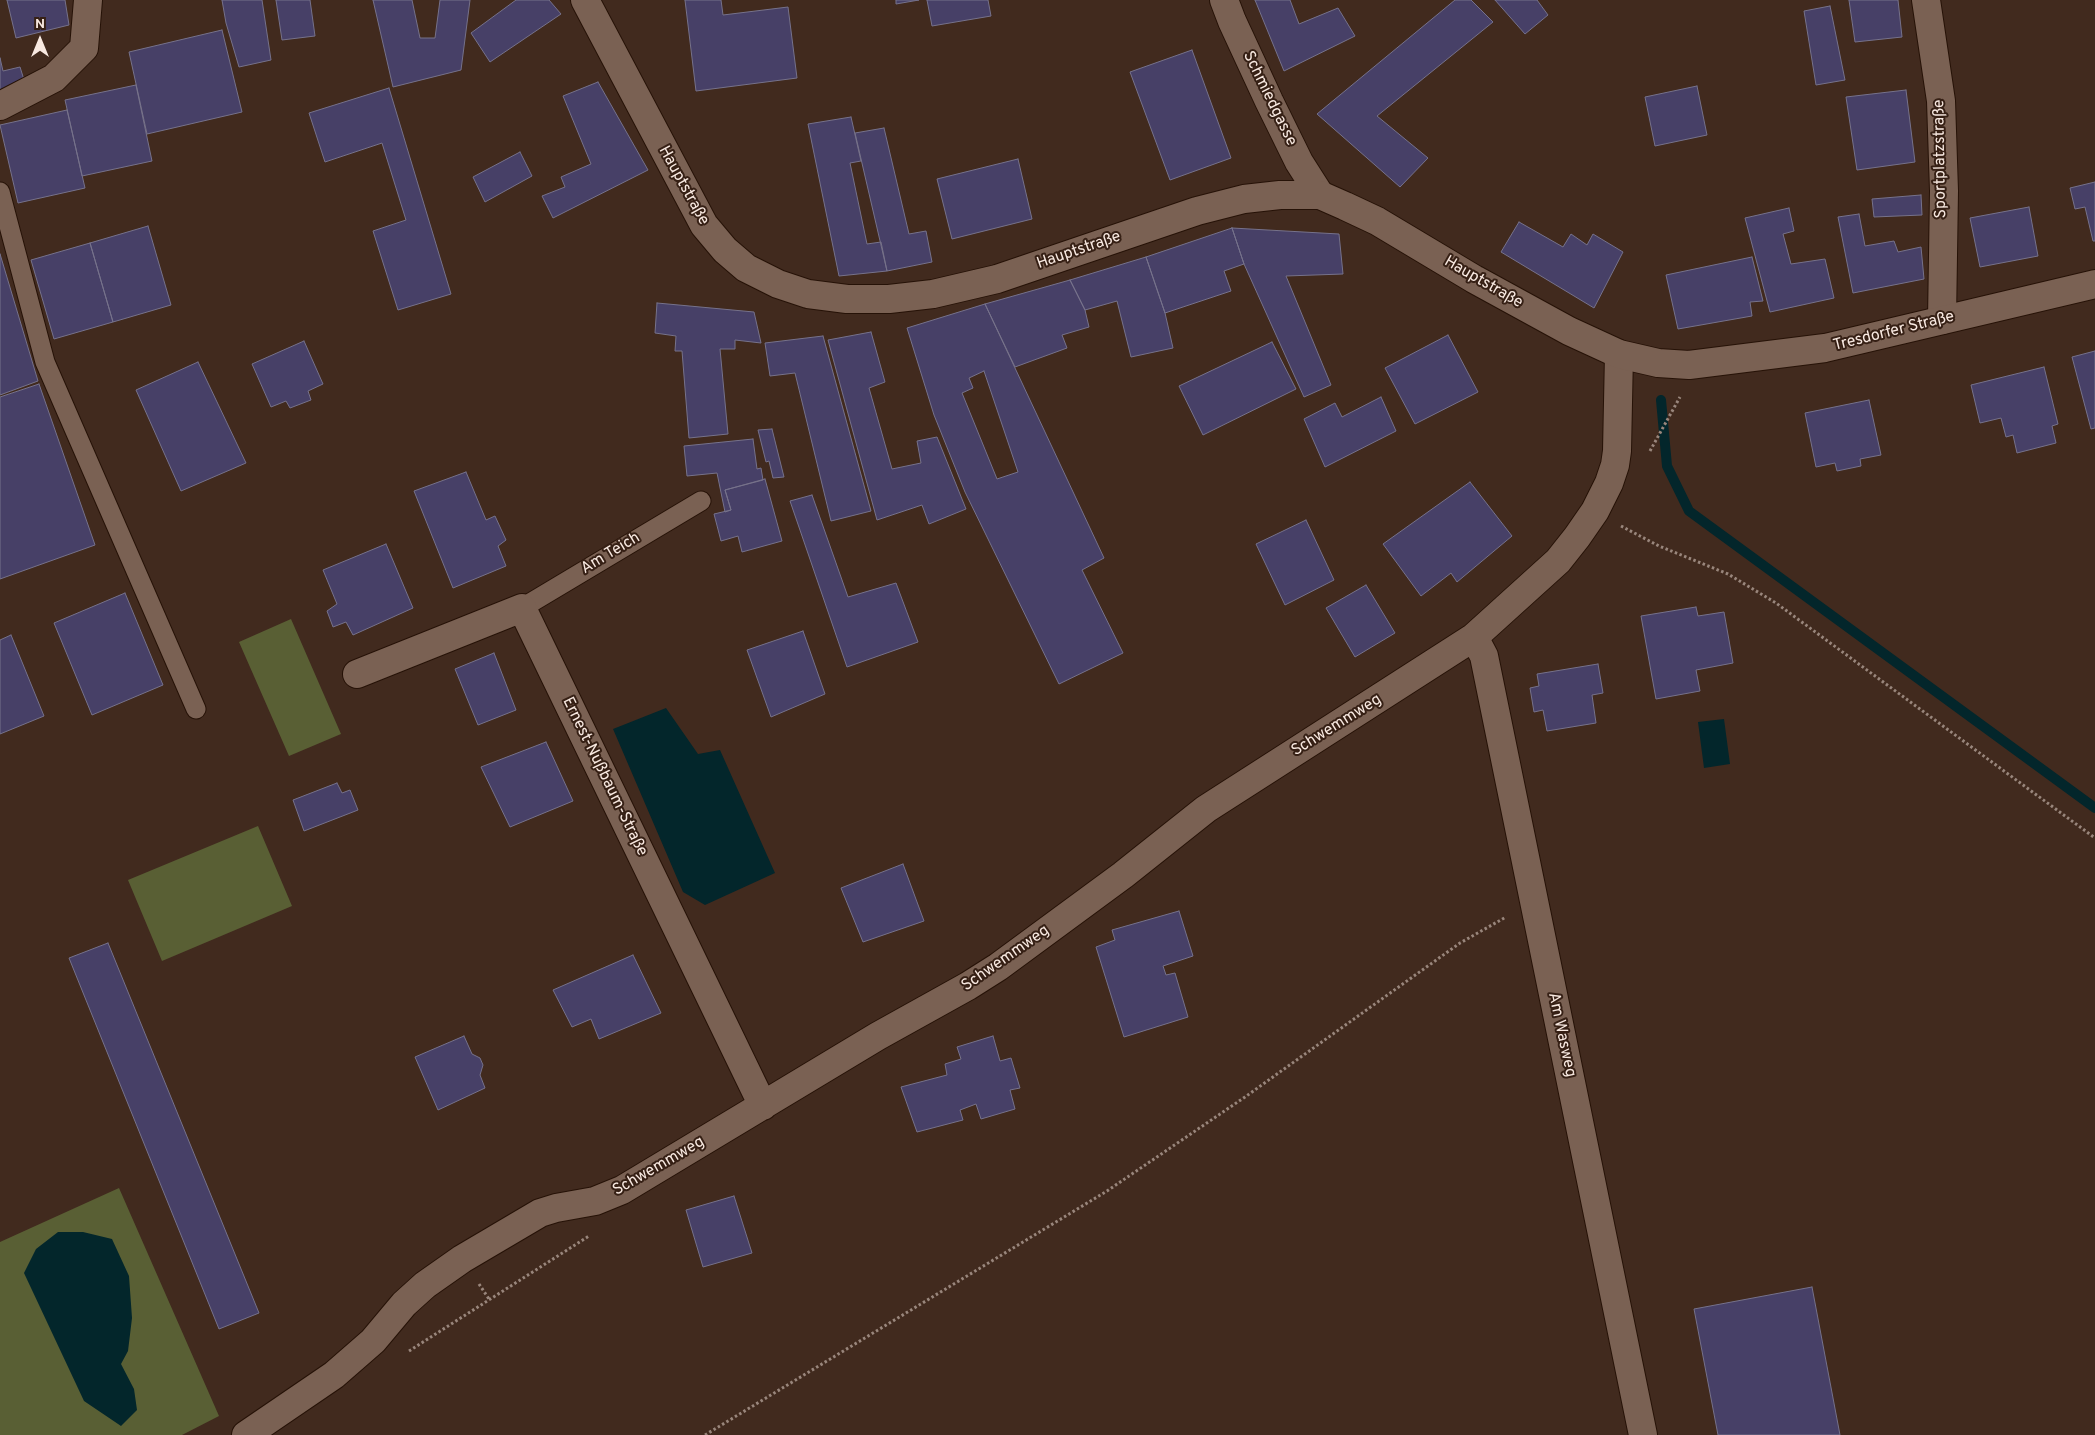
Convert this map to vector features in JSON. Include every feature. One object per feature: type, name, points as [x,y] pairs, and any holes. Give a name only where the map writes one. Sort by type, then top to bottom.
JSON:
[{"type":"street","points":[[0,106],[54,78],[84,48],[88,0]]},
{"type":"street","name":"Hauptstraße","points":[[585,0],[704,224],[725,250],[746,268],[778,284],[808,294],[847,300],[889,300],[933,294],[997,279],[1197,211],[1234,201],[1280,195],[1320,195],[1376,221],[1474,279],[1569,331],[1619,354],[1658,363],[1689,365]]},
{"type":"street","name":"Schmiedgasse","points":[[1224,0],[1269,101],[1299,162],[1320,195]]},
{"type":"street","name":"Sportplatzstraße","points":[[1926,0],[1941,101],[1944,191],[1942,320]]},
{"type":"street","name":"Tresdorfer Straße","points":[[1689,365],[1825,348],[2095,284]]},
{"type":"street","name":"Schwemmweg","points":[[246,1435],[334,1375],[373,1341],[404,1304],[425,1285],[462,1259],[540,1213],[594,1201],[622,1190],[878,1036],[968,986],[998,967],[1206,810],[1474,637],[1558,561],[1577,538],[1595,511],[1609,483],[1615,465],[1619,354]]},
{"type":"street","points":[[357,674],[522,608]]},
{"type":"street","name":"Ernest-Nußbaum-Straße","points":[[522,608],[763,1106]]},
{"type":"street","name":"Am Wasweg","points":[[1474,637],[1484,656],[1643,1435]]},
{"type":"lane","points":[[0,192],[45,362],[196,709]]},
{"type":"lane","name":"Am Teich","points":[[522,608],[701,501]]},
{"type":"path","points":[[1658,435],[1677,403]]},
{"type":"path","points":[[1595,511],[1660,546],[1728,574],[1776,603],[2095,838]]},
{"type":"path","points":[[705,1435],[1107,1191],[1245,1097],[1460,942],[1509,916],[1536,910]]},
{"type":"green space","points":[[291,619],[341,734],[289,756],[239,642]]},
{"type":"green space","points":[[258,826],[292,906],[162,961],[128,880]]},
{"type":"green space","points":[[119,1188],[219,1416],[182,1435],[0,1435],[0,1242]]},
{"type":"water","points":[[666,708],[698,754],[720,750],[775,873],[705,905],[683,892],[613,729]]},
{"type":"water","points":[[1724,719],[1730,764],[1704,768],[1698,722]]},
{"type":"water","points":[[58,1232],[83,1232],[112,1239],[129,1276],[132,1318],[128,1351],[121,1364],[134,1389],[137,1410],[121,1426],[84,1401],[24,1273],[36,1249]]},
{"type":"building","points":[[7,0],[65,0],[69,25],[16,38]]},
{"type":"building","points":[[222,0],[262,0],[271,60],[239,67],[226,23]]},
{"type":"building","points":[[276,0],[310,0],[315,36],[282,40]]},
{"type":"building","points":[[373,0],[412,0],[420,38],[435,38],[440,0],[470,0],[461,70],[393,87]]},
{"type":"building","points":[[516,0],[549,0],[561,14],[490,62],[471,33]]},
{"type":"building","points":[[685,0],[721,0],[723,15],[788,7],[797,78],[696,91]]},
{"type":"building","points":[[896,0],[919,0],[896,4]]},
{"type":"building","points":[[927,0],[988,0],[991,16],[932,26]]},
{"type":"building","points":[[1255,0],[1290,0],[1299,24],[1338,8],[1355,36],[1284,71]]},
{"type":"building","points":[[1455,0],[1471,0],[1493,22],[1377,116],[1428,158],[1400,187],[1317,114]]},
{"type":"building","points":[[1495,0],[1537,0],[1548,15],[1525,34]]},
{"type":"building","points":[[1849,0],[1898,0],[1902,37],[1855,42]]},
{"type":"building","points":[[1830,6],[1845,80],[1816,85],[1804,11]]},
{"type":"building","points":[[222,30],[242,112],[147,134],[129,52]]},
{"type":"building","points":[[1192,50],[1231,158],[1170,180],[1130,72]]},
{"type":"building","points":[[0,58],[3,71],[20,67],[25,83],[0,93]]},
{"type":"building","points":[[598,82],[648,170],[553,218],[542,196],[565,187],[561,177],[591,164],[563,96]]},
{"type":"building","points":[[136,85],[152,161],[82,176],[65,100]]},
{"type":"building","points":[[1697,86],[1707,135],[1655,146],[1645,97]]},
{"type":"building","points":[[389,88],[451,294],[398,310],[373,231],[406,220],[382,143],[325,162],[309,113]]},
{"type":"building","points":[[1906,90],[1915,162],[1857,170],[1846,97]]},
{"type":"building","points":[[67,110],[85,188],[18,203],[0,125]]},
{"type":"building","points":[[851,117],[861,161],[850,163],[867,244],[881,242],[887,271],[839,276],[808,124]]},
{"type":"building","points":[[884,128],[909,234],[926,231],[932,262],[887,271],[855,133]]},
{"type":"building","points":[[520,152],[532,176],[485,202],[473,177]]},
{"type":"building","points":[[1018,159],[1032,219],[952,239],[937,179]]},
{"type":"building","points":[[2095,182],[2095,241],[2093,241],[2085,207],[2075,209],[2070,188]]},
{"type":"building","points":[[1921,195],[1922,215],[1874,217],[1872,199]]},
{"type":"building","points":[[2029,207],[2038,256],[1980,267],[1970,218]]},
{"type":"building","points":[[1789,208],[1794,231],[1783,234],[1791,264],[1825,259],[1834,298],[1770,312],[1745,218]]},
{"type":"building","points":[[1859,214],[1865,246],[1894,241],[1898,252],[1921,247],[1924,279],[1853,293],[1838,217]]},
{"type":"building","points":[[1519,222],[1563,247],[1571,234],[1587,245],[1593,234],[1623,252],[1594,308],[1501,252]]},
{"type":"building","points":[[148,226],[171,305],[113,322],[90,243]]},
{"type":"building","points":[[1232,228],[1339,234],[1343,274],[1286,276],[1331,385],[1304,397],[1244,264]]},
{"type":"building","points":[[1232,228],[1244,264],[1224,271],[1231,291],[1165,313],[1146,257]]},
{"type":"building","points":[[90,243],[113,322],[54,339],[31,260]]},
{"type":"building","points":[[0,254],[38,381],[0,395]]},
{"type":"building","points":[[1146,257],[1165,313],[1173,348],[1131,357],[1117,301],[1085,310],[1070,280]]},
{"type":"building","points":[[1752,257],[1763,301],[1750,302],[1752,316],[1678,329],[1666,275]]},
{"type":"building","points":[[1070,280],[1085,310],[1089,327],[1062,335],[1067,348],[1015,367],[985,304]]},
{"type":"building","points":[[657,303],[754,312],[761,343],[735,340],[735,349],[720,349],[728,434],[689,438],[682,351],[675,351],[676,336],[655,333]]},
{"type":"building","points":[[985,304],[1104,558],[1082,570],[1123,653],[1059,684],[965,492],[934,415],[907,328]],"holes":[[[984,371],[1018,472],[997,479],[962,393],[973,388],[969,378]]]},
{"type":"building","points":[[871,332],[885,382],[869,388],[892,469],[921,463],[917,441],[937,437],[966,509],[929,524],[922,505],[877,520],[828,340]]},
{"type":"building","points":[[1448,335],[1478,392],[1415,424],[1385,368]]},
{"type":"building","points":[[823,336],[871,511],[831,521],[795,373],[770,376],[765,343]]},
{"type":"building","points":[[304,341],[323,384],[308,391],[311,400],[290,408],[286,401],[271,407],[252,364]]},
{"type":"building","points":[[1272,342],[1296,389],[1203,435],[1179,386]]},
{"type":"building","points":[[2095,351],[2095,428],[2091,429],[2072,357]]},
{"type":"building","points":[[198,362],[246,463],[181,491],[136,390]]},
{"type":"building","points":[[2044,367],[2058,424],[2052,426],[2056,443],[2017,453],[2013,435],[2006,437],[2001,418],[1980,423],[1971,385]]},
{"type":"building","points":[[39,384],[95,545],[0,579],[0,397]]},
{"type":"building","points":[[1381,397],[1396,431],[1325,467],[1304,419],[1335,403],[1342,417]]},
{"type":"building","points":[[1869,400],[1881,455],[1860,459],[1861,466],[1837,471],[1835,463],[1816,467],[1805,413]]},
{"type":"building","points":[[772,429],[784,477],[773,478],[769,461],[766,462],[758,430]]},
{"type":"building","points":[[753,439],[757,469],[761,468],[763,480],[725,490],[731,510],[725,512],[717,473],[687,476],[684,446]]},
{"type":"building","points":[[466,472],[486,520],[495,516],[506,540],[498,546],[506,566],[453,588],[414,491]]},
{"type":"building","points":[[765,479],[782,541],[742,552],[738,536],[721,541],[714,514],[731,510],[725,490]]},
{"type":"building","points":[[1470,482],[1512,536],[1457,582],[1451,573],[1421,596],[1383,544]]},
{"type":"building","points":[[812,495],[848,597],[896,583],[918,642],[847,667],[790,501]]},
{"type":"building","points":[[1306,520],[1334,580],[1285,605],[1256,544]]},
{"type":"building","points":[[386,544],[413,608],[353,635],[346,622],[333,627],[327,611],[337,604],[323,570]]},
{"type":"building","points":[[1366,585],[1395,633],[1355,657],[1326,608]]},
{"type":"building","points":[[125,593],[163,685],[92,715],[54,623]]},
{"type":"building","points":[[1696,607],[1698,616],[1724,612],[1733,663],[1696,670],[1700,691],[1656,699],[1641,616]]},
{"type":"building","points":[[803,631],[825,694],[771,717],[747,650]]},
{"type":"building","points":[[11,635],[44,716],[0,734],[0,640]]},
{"type":"building","points":[[494,653],[516,710],[478,725],[455,669]]},
{"type":"building","points":[[1598,664],[1603,693],[1592,695],[1596,723],[1547,731],[1543,710],[1534,712],[1530,688],[1539,686],[1537,674]]},
{"type":"building","points":[[546,742],[573,801],[510,827],[481,767]]},
{"type":"building","points":[[337,783],[342,793],[350,790],[358,810],[304,831],[293,800]]},
{"type":"building","points":[[903,864],[924,921],[863,942],[841,888]]},
{"type":"building","points":[[1179,911],[1193,956],[1163,966],[1166,975],[1175,973],[1188,1017],[1124,1037],[1096,947],[1115,940],[1112,930]]},
{"type":"building","points":[[108,943],[259,1313],[219,1329],[69,958]]},
{"type":"building","points":[[633,955],[661,1013],[599,1039],[591,1019],[572,1027],[553,990]]},
{"type":"building","points":[[464,1036],[472,1054],[480,1058],[483,1065],[480,1075],[485,1088],[438,1110],[415,1057]]},
{"type":"building","points":[[993,1036],[1000,1061],[1011,1058],[1020,1088],[1010,1090],[1015,1109],[981,1119],[976,1104],[960,1110],[963,1120],[917,1132],[901,1087],[947,1075],[945,1064],[961,1059],[957,1047]]},
{"type":"building","points":[[734,1196],[752,1253],[703,1267],[686,1210]]},
{"type":"building","points":[[1812,1287],[1840,1435],[1718,1435],[1694,1309]]},
{"type":"waterway","points":[[1661,400],[1667,466],[1689,511],[2095,808]]}]
